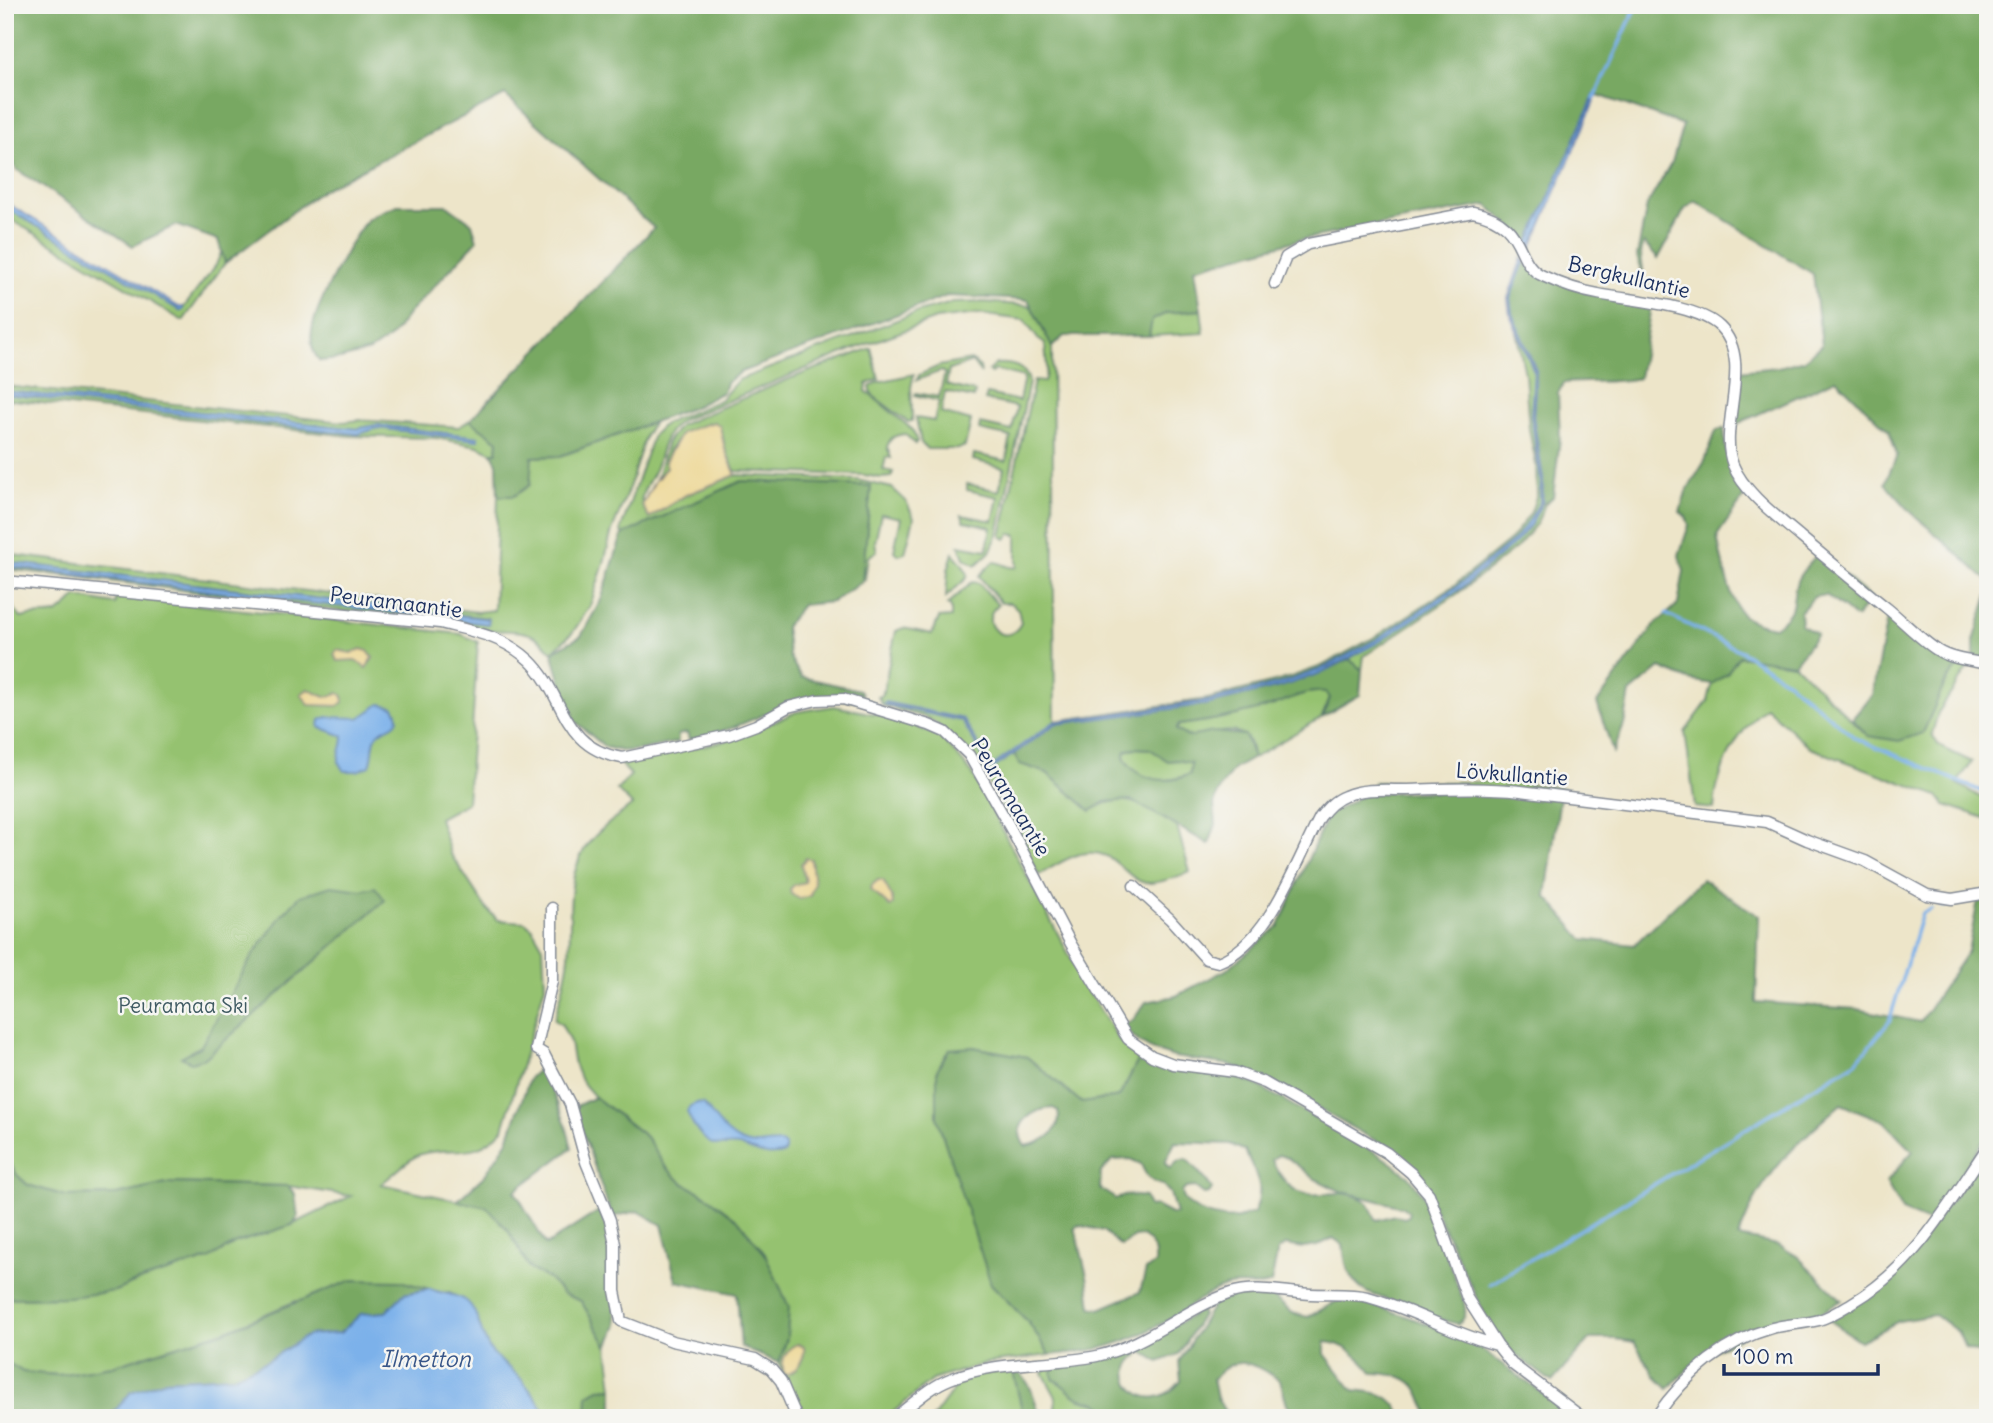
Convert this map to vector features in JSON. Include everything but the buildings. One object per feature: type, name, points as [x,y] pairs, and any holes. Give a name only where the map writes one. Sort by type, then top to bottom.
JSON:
[{"type":"street","name":"Bergkullantie","points":[[1275,284],[1286,257],[1308,244],[1473,212],[1491,215],[1501,221],[1517,239],[1531,267],[1540,276],[1595,294],[1685,309],[1707,316],[1722,329],[1731,347],[1736,388],[1729,426],[1730,454],[1744,483],[1783,521],[1939,652],[1988,664]]},
{"type":"street","name":"Peuramaantie","points":[[5,581],[440,623],[490,635],[513,647],[533,664],[568,722],[585,743],[596,751],[615,757],[639,755],[729,735],[756,725],[788,707],[817,699],[843,699],[945,732],[969,755],[1071,944],[1128,1039],[1152,1056],[1173,1064],[1235,1072],[1265,1083],[1387,1153],[1411,1173],[1429,1194],[1460,1281],[1477,1316],[1497,1345],[1512,1364],[1583,1418]]},
{"type":"street","name":"Lövkullantie","points":[[1134,886],[1170,919],[1206,959],[1218,962],[1237,952],[1259,928],[1278,900],[1327,807],[1356,792],[1485,789],[1521,791],[1767,822],[1866,861],[1927,895],[1952,899],[1988,893]]},
{"type":"street","points":[[552,908],[552,981],[536,1049],[544,1054],[570,1104],[586,1162],[610,1220],[615,1244],[615,1291],[621,1321],[672,1341],[755,1359],[771,1369],[781,1381],[797,1418]]},
{"type":"street","points":[[1655,1418],[1698,1369],[1720,1349],[1773,1328],[1822,1320],[1880,1284],[1901,1266],[1930,1232],[1988,1146]]},
{"type":"street","points":[[894,1418],[934,1387],[951,1378],[1000,1366],[1096,1356],[1124,1348],[1154,1334],[1207,1302],[1234,1292],[1259,1289],[1314,1295],[1366,1296],[1428,1318],[1461,1334],[1497,1345]]},
{"type":"street","points":[[1461,1334],[1477,1316]]},
{"type":"green space","points":[[5,5],[1988,5],[1988,581],[1911,512],[1885,483],[1897,455],[1889,431],[1836,379],[1732,426],[1738,371],[1778,367],[1804,360],[1822,345],[1813,274],[1695,201],[1685,209],[1658,259],[1644,243],[1641,252],[1643,279],[1637,256],[1647,205],[1672,162],[1683,125],[1595,94],[1526,249],[1522,236],[1487,205],[1298,240],[1195,268],[1201,310],[1167,313],[1152,320],[1149,336],[1064,336],[1052,347],[1028,300],[947,296],[741,372],[726,383],[723,392],[692,408],[560,456],[532,457],[530,485],[514,496],[498,496],[497,463],[491,452],[497,452],[498,441],[470,420],[654,228],[505,95],[322,190],[225,263],[218,240],[176,225],[133,246],[16,169],[5,150]]},
{"type":"green space","points":[[397,205],[447,205],[472,223],[477,241],[409,313],[392,336],[370,351],[320,361],[313,349],[312,330],[328,286],[353,240],[368,219]]},
{"type":"green space","points":[[5,207],[181,311],[216,265],[222,250],[225,263],[183,321],[5,216]]},
{"type":"green space","points":[[1524,262],[1539,277],[1651,306],[1639,378],[1564,383],[1558,393],[1560,438],[1553,497],[1545,504],[1542,502],[1543,479],[1533,417],[1536,371],[1512,314],[1510,298]]},
{"type":"green space","points":[[985,302],[1031,306],[1052,347],[1055,721],[1208,699],[1282,680],[1322,666],[1377,636],[1456,584],[1511,539],[1531,512],[1537,494],[1536,465],[1529,429],[1525,374],[1516,331],[1534,371],[1535,448],[1541,479],[1540,502],[1529,521],[1513,541],[1459,585],[1376,640],[1322,669],[1282,683],[1210,701],[1055,722],[991,767],[963,719],[884,703],[962,721],[991,770],[1014,754],[1020,764],[1047,773],[1091,811],[1104,804],[1126,801],[1155,813],[1177,827],[1190,872],[1175,878],[1147,883],[1139,881],[1109,857],[1099,853],[1069,858],[1039,875],[983,772],[936,723],[925,717],[883,706],[878,697],[882,696],[896,631],[903,628],[932,634],[939,618],[951,617],[951,607],[947,605],[972,582],[979,583],[998,605],[990,619],[991,626],[996,631],[1008,634],[1015,631],[1021,623],[1018,609],[1010,603],[1001,603],[979,576],[993,562],[1017,567],[1017,535],[1010,534],[1006,539],[1001,536],[1034,381],[1044,382],[1047,368],[1045,344],[1024,320],[978,314],[936,319],[851,350],[682,420],[667,435],[642,497],[649,518],[686,495],[736,475],[857,480],[892,488],[906,501],[914,518],[905,553],[899,555],[894,551],[901,518],[881,514],[875,542],[877,551],[868,557],[865,579],[862,582],[871,486],[742,481],[622,535],[621,529],[653,435],[664,424],[720,400],[738,380],[918,312],[952,303]]},
{"type":"green space","points":[[1201,310],[1204,333],[1149,336],[1151,320],[1167,313]]},
{"type":"green space","points":[[871,348],[879,379],[867,384],[866,391],[913,430],[917,441],[915,444],[905,434],[891,439],[887,447],[891,458],[886,457],[883,470],[893,472],[891,477],[735,471],[725,449],[722,433],[714,422],[681,437],[669,450],[666,467],[657,477],[667,442],[680,425]]},
{"type":"green space","points":[[971,360],[980,367],[981,374],[972,362],[949,370],[946,385],[975,392],[974,398],[945,392],[941,413],[971,421],[965,446],[958,449],[927,449],[921,443],[916,418],[934,421],[939,401],[915,395],[939,397],[945,373],[941,371],[917,380],[919,375],[939,366]]},
{"type":"green space","points":[[996,364],[1007,364],[1021,369],[1029,382],[998,534],[990,552],[976,565],[964,558],[959,545],[987,550],[991,527],[964,521],[962,515],[993,521],[998,497],[967,490],[967,484],[999,491],[1004,468],[973,460],[974,454],[1006,461],[1011,437],[979,430],[980,424],[1012,431],[1017,407],[985,400],[987,394],[1019,401],[1024,377],[995,370],[991,373],[988,371]]},
{"type":"green space","points":[[914,374],[911,387],[912,421],[908,422],[872,395],[870,387],[878,382]]},
{"type":"green space","points":[[5,386],[343,422],[360,420],[459,427],[470,420],[498,441],[497,452],[436,438],[351,436],[5,399],[5,394],[358,434],[378,428],[478,439],[376,425],[357,429],[5,391]]},
{"type":"green space","points":[[653,422],[645,436],[611,534],[590,606],[573,632],[552,652],[538,638],[523,632],[487,630],[5,569],[5,566],[488,624],[488,618],[5,562],[5,554],[477,612],[494,610],[498,496],[514,496],[531,457],[561,456]]},
{"type":"green space","points":[[1724,428],[1726,451],[1748,491],[1717,536],[1729,587],[1740,612],[1751,621],[1775,627],[1791,610],[1799,578],[1818,553],[1871,598],[1856,618],[1826,595],[1814,597],[1800,612],[1801,625],[1817,634],[1794,664],[1739,656],[1727,673],[1712,684],[1689,680],[1660,668],[1630,693],[1624,725],[1613,752],[1597,703],[1655,625],[1678,604],[1684,571],[1679,555],[1689,525],[1680,512],[1686,492],[1705,461],[1716,431]]},
{"type":"green space","points":[[742,481],[871,486],[862,582],[832,602],[802,605],[785,627],[789,656],[801,677],[860,690],[862,694],[855,700],[799,700],[732,728],[689,740],[687,733],[678,735],[678,742],[639,750],[621,751],[605,747],[571,718],[552,652],[581,636],[601,600],[622,535]]},
{"type":"green space","points":[[1542,502],[1545,504],[1537,523],[1517,547],[1457,594],[1364,656],[1362,670],[1349,659],[1461,588],[1515,543],[1531,524]]},
{"type":"green space","points":[[953,553],[968,574],[946,597],[948,570]]},
{"type":"green space","points":[[1988,595],[1986,660],[1974,658],[1974,641]]},
{"type":"green space","name":"Peuramaa Ski","points":[[5,596],[21,618],[55,614],[76,597],[115,604],[117,596],[461,634],[478,642],[467,803],[439,818],[450,853],[486,908],[498,920],[525,922],[532,928],[543,947],[545,986],[503,1129],[493,1139],[474,1149],[421,1154],[381,1184],[487,1207],[508,1230],[530,1269],[549,1279],[563,1294],[581,1301],[608,1347],[613,1388],[599,1389],[585,1414],[587,1418],[549,1418],[519,1377],[491,1352],[481,1335],[478,1319],[454,1295],[430,1289],[296,1301],[225,1331],[112,1366],[58,1375],[23,1372],[5,1361],[5,1298],[69,1297],[115,1291],[209,1259],[236,1243],[292,1225],[351,1196],[288,1186],[171,1183],[116,1195],[66,1196],[28,1185],[17,1175],[5,1154]]},
{"type":"green space","points":[[1888,614],[1924,647],[1954,660],[1958,667],[1945,683],[1923,733],[1899,741],[1868,736],[1852,719],[1872,695]]},
{"type":"green space","points":[[1739,656],[1794,664],[1868,736],[1923,733],[1948,679],[1963,664],[1971,663],[1938,713],[1932,734],[1939,746],[1972,762],[1957,783],[1985,800],[1988,804],[1988,819],[1945,805],[1938,796],[1810,748],[1766,707],[1746,727],[1730,753],[1715,795],[1714,809],[1695,807],[1685,732],[1708,701],[1712,684],[1727,673]]},
{"type":"green space","points":[[1349,659],[1362,670],[1360,695],[1322,717],[1330,698],[1326,692],[1312,692],[1239,715],[1179,725],[1176,730],[1188,737],[1214,732],[1245,735],[1253,758],[1234,769],[1220,788],[1214,804],[1216,824],[1209,844],[1130,800],[1105,802],[1091,811],[1047,773],[1020,764],[1014,754],[1055,724],[1209,704],[1283,686],[1323,672]],"holes":[[[1134,748],[1150,749],[1168,761],[1191,763],[1190,774],[1172,779],[1153,779],[1136,771],[1124,757],[1126,751]]]},
{"type":"green space","points":[[1326,692],[1330,698],[1322,717],[1253,758],[1249,741],[1241,733],[1227,731],[1191,736],[1176,729],[1179,725],[1239,714],[1306,693]]},
{"type":"green space","points":[[834,706],[895,718],[941,737],[972,773],[1090,994],[1119,1040],[1140,1057],[1119,1097],[1082,1103],[1027,1057],[973,1047],[991,1284],[1028,1322],[1050,1355],[987,1363],[932,1380],[886,1418],[800,1418],[785,1385],[779,1363],[787,1338],[705,1195],[681,1182],[665,1166],[646,1137],[595,1097],[581,1081],[573,1061],[570,1042],[562,1025],[554,1020],[568,964],[570,902],[578,862],[594,837],[632,805],[617,790],[631,775],[620,764],[737,738],[796,712]]},
{"type":"green space","points":[[1134,748],[1151,749],[1168,761],[1192,763],[1190,774],[1162,780],[1144,776],[1129,765],[1124,757],[1126,751]]},
{"type":"green space","points":[[1374,782],[1509,782],[1564,788],[1562,792],[1375,788]]},
{"type":"green space","points":[[1502,791],[1560,797],[1546,896],[1583,939],[1634,945],[1702,879],[1759,916],[1756,1002],[1857,1009],[1920,1022],[1968,951],[1978,900],[1988,898],[1986,1137],[1928,1222],[1902,1211],[1886,1182],[1913,1151],[1884,1121],[1841,1104],[1807,1134],[1776,1168],[1756,1197],[1738,1237],[1778,1245],[1797,1256],[1842,1300],[1819,1314],[1754,1330],[1699,1358],[1668,1389],[1655,1376],[1634,1342],[1616,1339],[1590,1339],[1552,1382],[1509,1350],[1490,1326],[1420,1178],[1391,1149],[1259,1076],[1231,1065],[1174,1057],[1153,1050],[1139,1042],[1122,1026],[1133,1020],[1146,1002],[1176,996],[1226,970],[1279,926],[1327,816],[1361,796],[1376,793]]},
{"type":"green space","points":[[331,886],[361,890],[375,887],[385,900],[205,1058],[191,1062],[181,1057],[201,1046],[253,955],[282,915],[300,896]]},
{"type":"green space","points":[[973,1047],[1027,1057],[1082,1103],[1119,1097],[1140,1057],[1172,1067],[1238,1078],[1255,1084],[1380,1155],[1409,1176],[1424,1197],[1464,1302],[1464,1317],[1458,1324],[1446,1321],[1366,1292],[1351,1277],[1343,1245],[1333,1238],[1317,1246],[1304,1248],[1285,1245],[1278,1250],[1271,1283],[1261,1286],[1229,1286],[1203,1297],[1163,1323],[1134,1337],[1082,1352],[1050,1355],[1028,1322],[991,1284],[937,1118],[937,1070],[949,1049]],"holes":[[[1053,1108],[1058,1111],[1055,1131],[1045,1139],[1025,1146],[1021,1138],[1022,1125],[1031,1115]],[[1175,1142],[1230,1144],[1245,1151],[1258,1181],[1258,1204],[1254,1213],[1231,1219],[1196,1209],[1184,1199],[1182,1192],[1186,1188],[1195,1187],[1204,1194],[1209,1193],[1212,1189],[1210,1186],[1186,1159],[1178,1161],[1170,1169],[1165,1163]],[[1278,1155],[1288,1158],[1315,1179],[1340,1191],[1402,1207],[1408,1211],[1409,1216],[1404,1218],[1395,1215],[1377,1220],[1368,1203],[1353,1195],[1305,1193],[1293,1189],[1272,1160]],[[1130,1159],[1141,1164],[1149,1178],[1163,1185],[1170,1193],[1176,1214],[1156,1206],[1149,1207],[1145,1197],[1127,1195],[1116,1199],[1100,1189],[1101,1172],[1112,1160]],[[1079,1225],[1103,1231],[1121,1246],[1134,1237],[1142,1236],[1153,1247],[1155,1263],[1146,1270],[1140,1292],[1100,1309],[1091,1307],[1087,1276],[1075,1227]]]},
{"type":"green space","points":[[538,1070],[544,1071],[565,1122],[572,1148],[515,1191],[546,1245],[599,1211],[607,1227],[617,1325],[608,1347],[581,1301],[563,1294],[549,1279],[530,1269],[508,1230],[487,1207],[457,1201],[485,1175],[507,1142],[530,1077]]},
{"type":"green space","points":[[595,1097],[646,1137],[665,1166],[681,1182],[705,1195],[738,1220],[765,1254],[789,1307],[787,1338],[779,1363],[741,1347],[737,1294],[676,1281],[662,1225],[638,1211],[612,1217],[574,1107]]},
{"type":"green space","points":[[1988,1151],[1988,1356],[1965,1348],[1958,1332],[1935,1315],[1899,1321],[1860,1341],[1828,1319],[1889,1281]]},
{"type":"green space","points":[[5,1154],[17,1175],[28,1185],[66,1196],[116,1195],[171,1183],[288,1186],[295,1194],[298,1218],[292,1225],[236,1243],[209,1259],[115,1291],[69,1297],[5,1298]]},
{"type":"green space","points":[[352,1280],[400,1281],[430,1289],[404,1294],[386,1312],[361,1314],[340,1333],[308,1335],[267,1361],[234,1376],[166,1380],[131,1392],[109,1418],[5,1418],[5,1361],[23,1372],[58,1375],[112,1366],[225,1331]]},
{"type":"green space","points":[[1269,1293],[1292,1313],[1308,1317],[1341,1299],[1362,1302],[1452,1333],[1480,1348],[1576,1418],[1432,1418],[1411,1382],[1399,1376],[1373,1373],[1346,1348],[1325,1342],[1325,1354],[1353,1390],[1383,1395],[1394,1403],[1402,1418],[1298,1418],[1287,1404],[1280,1380],[1246,1363],[1230,1365],[1213,1379],[1217,1398],[1229,1418],[1110,1418],[1100,1404],[1077,1397],[1053,1379],[1052,1364],[1130,1348],[1139,1355],[1130,1363],[1127,1373],[1135,1390],[1144,1396],[1156,1397],[1168,1393],[1181,1381],[1179,1362],[1213,1304],[1236,1295]]},
{"type":"green space","points":[[1202,1310],[1202,1315],[1179,1354],[1159,1362],[1138,1346]]},
{"type":"green space","points":[[1052,1364],[1054,1379],[1077,1397],[1100,1404],[1110,1418],[1054,1418],[1056,1397],[1043,1373]]},
{"type":"green space","points":[[1012,1367],[1024,1418],[933,1418],[954,1389],[949,1381]]},
{"type":"green space","points":[[1012,1367],[1028,1383],[1040,1418],[1024,1418]]},
{"type":"green space","points":[[613,1388],[613,1418],[587,1418],[588,1395],[599,1389]]},
{"type":"sand","points":[[714,422],[720,426],[725,449],[736,475],[686,495],[649,518],[642,505],[657,477],[666,467],[665,461],[681,433]]},
{"type":"sand","points":[[361,649],[368,651],[373,658],[366,668],[355,660],[338,661],[334,655],[337,650],[351,653]]},
{"type":"sand","points":[[308,689],[325,697],[339,693],[343,696],[343,702],[338,706],[309,705],[301,694]]},
{"type":"sand","points":[[806,858],[811,859],[814,884],[810,896],[800,899],[791,894],[790,889],[805,882],[801,864]]},
{"type":"sand","points":[[878,880],[883,880],[892,897],[893,905],[890,907],[871,890]]},
{"type":"sand","points":[[798,1344],[804,1347],[802,1360],[796,1369],[785,1375],[784,1356]]},
{"type":"water","points":[[1595,94],[1597,95],[1529,254],[1526,249]]},
{"type":"water","points":[[5,202],[183,307],[183,310],[5,207]]},
{"type":"water","points":[[1522,258],[1524,262],[1510,298],[1512,314],[1536,371],[1533,417],[1543,479],[1542,502],[1531,524],[1515,543],[1461,588],[1377,643],[1323,672],[1283,686],[1209,704],[1055,724],[991,770],[962,721],[884,704],[885,702],[963,719],[991,767],[1054,722],[1210,701],[1282,683],[1322,669],[1376,640],[1459,585],[1513,541],[1540,502],[1541,479],[1531,416],[1534,371],[1510,314],[1508,298]]},
{"type":"water","points":[[5,391],[357,429],[376,425],[478,437],[478,440],[378,428],[358,434],[5,394]]},
{"type":"water","points":[[5,562],[489,619],[488,624],[5,566]]},
{"type":"water","points":[[380,704],[394,707],[398,719],[376,737],[370,766],[357,771],[345,771],[339,763],[343,736],[319,727],[320,720],[327,717],[359,718]]},
{"type":"water","points":[[697,1103],[704,1104],[726,1132],[741,1142],[758,1145],[781,1143],[785,1146],[785,1153],[768,1155],[739,1146],[718,1146],[710,1143],[698,1131],[687,1111]]},
{"type":"water","name":"Ilmetton","points":[[430,1289],[457,1296],[469,1304],[492,1352],[524,1383],[549,1418],[109,1418],[131,1392],[166,1380],[234,1376],[267,1361],[308,1335],[340,1333],[361,1314],[386,1312],[404,1294]]},
{"type":"waterway","points":[[1594,99],[1637,5]]},
{"type":"waterway","points":[[1666,614],[1741,651],[1790,683],[1855,738],[1988,794]]},
{"type":"waterway","points":[[1942,906],[1953,904]]},
{"type":"waterway","points":[[1490,1284],[1856,1062],[1889,1022],[1922,913],[1931,909]]}]
